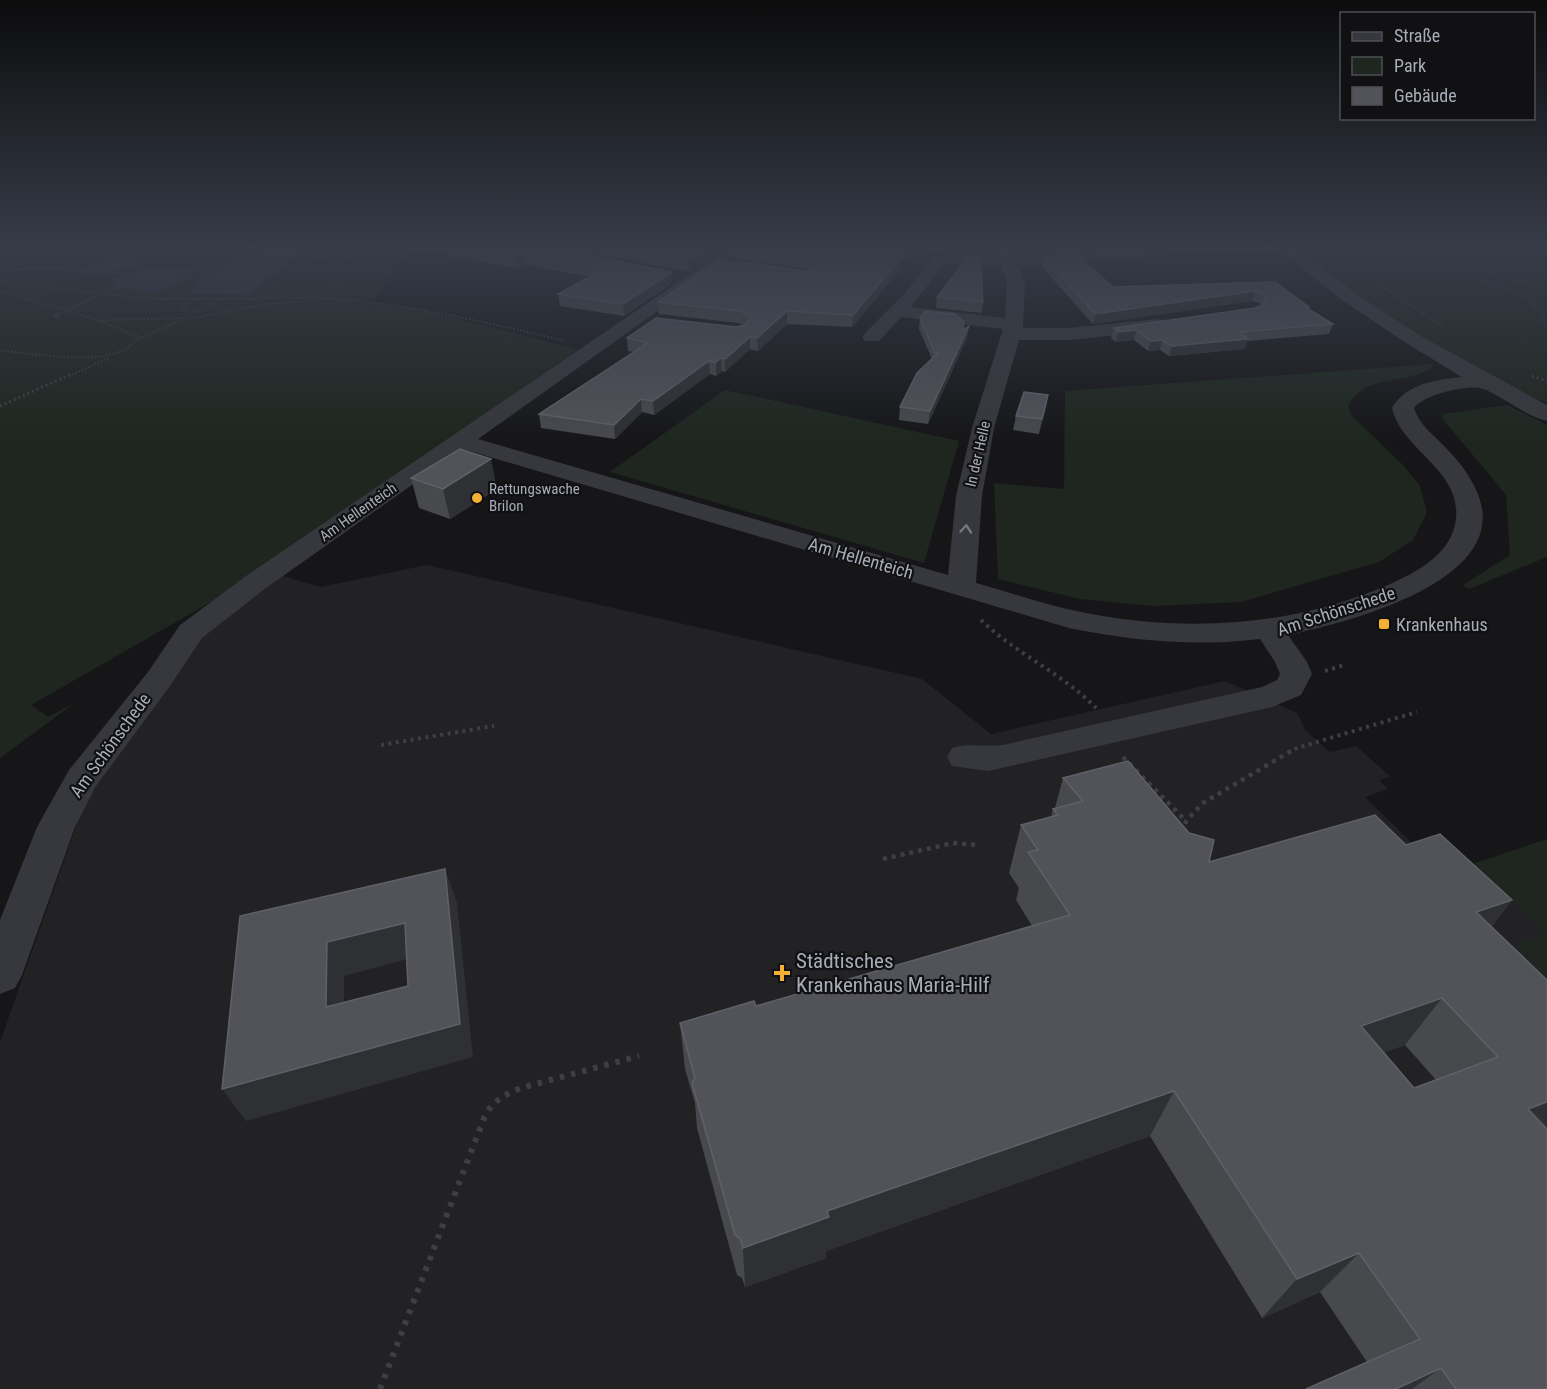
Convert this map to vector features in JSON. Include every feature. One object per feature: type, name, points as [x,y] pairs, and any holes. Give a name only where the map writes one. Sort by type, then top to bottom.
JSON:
[{"type":"street","name":"Am Hellenteich","points":[[256,582],[645,314]]},
{"type":"street","points":[[872,337],[894,314]]},
{"type":"street","points":[[915,314],[1012,329],[1089,333],[1173,322]]},
{"type":"street","name":"In der Helle","points":[[961,587],[969,496],[983,428],[1012,329],[1014,314]]},
{"type":"street","points":[[1373,314],[1430,351],[1547,414]]},
{"type":"street","points":[[636,320],[660,321]]},
{"type":"street","name":"Am Schönschede","points":[[965,757],[988,759],[1003,757],[1248,702],[1284,690],[1295,680],[1296,674],[1291,662],[1269,630],[1341,613],[1401,590],[1431,574],[1458,549],[1470,517],[1464,491],[1452,471],[1410,424],[1403,408],[1408,398],[1425,390],[1484,381]]},
{"type":"street","name":"Am Hellenteich","points":[[460,441],[1069,619],[1122,630],[1196,634],[1269,630]]},
{"type":"street","name":"Am Schönschede","points":[[0,975],[56,827],[82,779],[159,679],[191,632],[256,582]]},
{"type":"path","points":[[76,314],[132,332],[136,340]]},
{"type":"path","points":[[97,320],[182,319],[212,314]]},
{"type":"path","points":[[448,314],[595,348]]},
{"type":"path","points":[[1422,314],[1451,332]]},
{"type":"path","points":[[1542,314],[1547,330]]},
{"type":"path","points":[[0,406],[116,354],[136,340],[182,319]]},
{"type":"path","points":[[0,351],[94,358],[116,354]]},
{"type":"path","points":[[94,358],[97,363]]},
{"type":"path","points":[[1528,375],[1547,381]]},
{"type":"path","points":[[51,384],[57,387]]},
{"type":"path","points":[[961,587],[973,610],[992,631],[1082,693],[1109,733],[1186,821]]},
{"type":"path","points":[[1184,841],[1186,821],[1203,803],[1297,748],[1417,712]]},
{"type":"path","points":[[381,746],[494,726]]},
{"type":"path","points":[[883,859],[953,843],[978,845]]},
{"type":"path","points":[[380,1389],[489,1107],[496,1099],[520,1088],[639,1056]]},
{"type":"shaded area","name":"Städtisches Krankenhaus Maria-Hilf","points":[[427,565],[922,679],[991,734],[1225,681],[1297,713],[1306,731],[1330,752],[1356,746],[1391,777],[1379,780],[1388,789],[1365,797],[1412,843],[1440,833],[1546,932],[1531,954],[1547,992],[1547,1389],[0,1389],[0,1042],[92,781],[192,642],[280,575],[320,587]]},
{"type":"green space","points":[[0,314],[437,314],[579,349],[237,587],[31,705],[48,717],[76,702],[0,758]]},
{"type":"green space","points":[[1382,314],[1547,314],[1547,404],[1448,352]]},
{"type":"green space","points":[[1434,364],[1415,375],[1365,388],[1355,396],[1348,407],[1352,416],[1403,465],[1420,486],[1427,512],[1413,540],[1379,562],[1241,602],[1154,606],[1080,599],[998,579],[994,483],[1064,489],[1065,391]]},
{"type":"green space","points":[[725,390],[959,441],[924,563],[610,472]]},
{"type":"green space","points":[[1507,405],[1547,425],[1547,557],[1469,589],[1463,585],[1510,555],[1506,495],[1442,418],[1443,414]]},
{"type":"green space","points":[[1547,839],[1547,992],[1531,955],[1518,944],[1546,932],[1473,864]]},
{"type":"building","points":[[746,314],[784,314],[757,338],[750,337],[725,359],[721,358],[716,362],[709,361],[653,401],[641,399],[614,425],[539,414],[648,343],[627,338],[656,318],[737,327],[747,324],[750,317]]},
{"type":"building","points":[[924,314],[954,314],[964,322],[963,330],[969,326],[930,411],[900,407],[917,373],[938,353],[935,353],[920,318]]},
{"type":"building","points":[[1214,314],[1316,314],[1333,324],[1239,332],[1248,339],[1172,346],[1162,340],[1151,341],[1136,330],[1118,332],[1114,328]]},
{"type":"building","points":[[1024,392],[1048,395],[1042,419],[1016,416]]},
{"type":"building","points":[[460,449],[491,459],[443,489],[411,478]]},
{"type":"building","points":[[1128,761],[1189,833],[1214,840],[1209,862],[1375,815],[1406,845],[1440,834],[1512,900],[1476,912],[1547,980],[1547,1102],[1528,1109],[1547,1129],[1547,1389],[1456,1389],[1441,1368],[1396,1389],[1306,1389],[1420,1339],[1359,1253],[1297,1279],[1174,1091],[827,1211],[829,1217],[743,1248],[740,1238],[735,1235],[692,1083],[695,1078],[680,1023],[754,1001],[756,1006],[1070,915],[1028,852],[1038,850],[1021,825],[1058,815],[1053,809],[1083,801],[1063,778]],"holes":[[[1442,998],[1498,1057],[1414,1088],[1361,1026]]]},
{"type":"building","points":[[445,869],[460,1024],[222,1089],[240,916]],"holes":[[[405,923],[408,986],[326,1007],[327,942]]]},
{"type":"waterway","points":[[57,314],[55,315],[57,317]]},
{"type":"place","name":"Rettungswache Brilon","points":[[477,498]]},
{"type":"place","name":"Krankenhaus","points":[[1384,624]]},
{"type":"place","name":"Städtisches Krankenhaus Maria-Hilf","points":[[782,973]]}]
